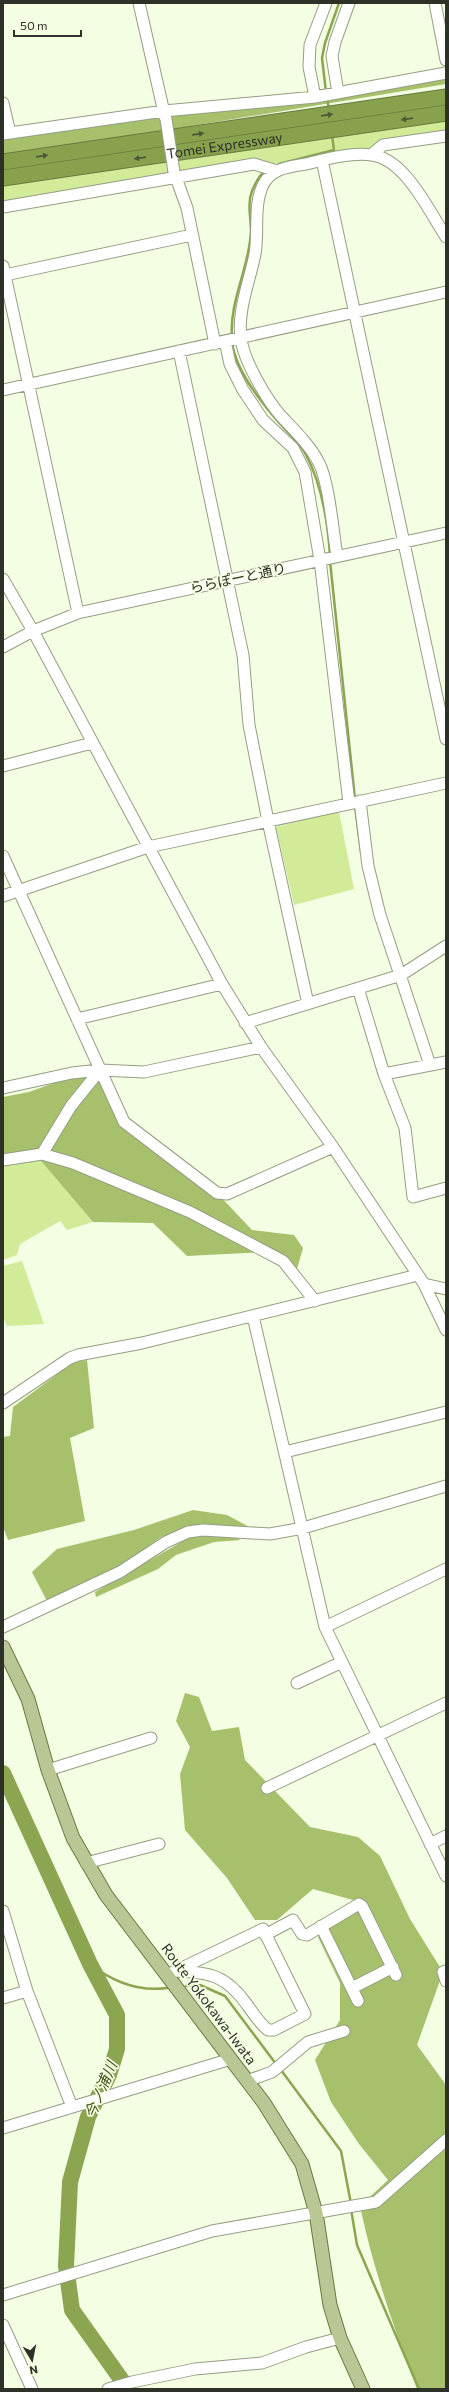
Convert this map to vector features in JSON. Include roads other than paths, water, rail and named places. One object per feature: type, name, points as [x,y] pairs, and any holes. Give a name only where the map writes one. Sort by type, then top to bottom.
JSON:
[{"type":"highway","name":"Tomei Expressway","points":[[3,162],[446,97]]},
{"type":"highway","name":"Tomei Expressway","points":[[3,178],[446,113]]},
{"type":"main road","name":"Route Yokokawa-Iwata","points":[[3,1647],[28,1699],[48,1770],[73,1838],[86,1863],[106,1895],[172,1973],[231,2059],[284,2131],[302,2164],[316,2213],[326,2284],[340,2338],[363,2389]]},
{"type":"street","points":[[139,3],[165,115],[175,175],[183,193],[192,235],[220,342],[243,390],[263,420],[293,448],[305,472],[320,560],[355,802],[368,866],[380,915],[430,1065]]},
{"type":"street","points":[[315,97],[309,67],[310,45],[326,3]]},
{"type":"street","points":[[338,93],[332,56],[335,42],[349,3]]},
{"type":"street","points":[[435,3],[446,60]]},
{"type":"street","points":[[3,103],[6,133],[315,97],[446,73]]},
{"type":"street","points":[[371,155],[383,145],[446,136]]},
{"type":"street","points":[[337,556],[320,464],[311,448],[271,403],[245,352],[241,338],[242,314],[256,246],[258,200],[269,174],[322,160],[371,155],[386,159],[403,172],[446,237]]},
{"type":"street","points":[[322,160],[446,739]]},
{"type":"street","points":[[3,207],[175,175],[254,164],[278,171]]},
{"type":"street","points":[[78,613],[4,271],[192,235]]},
{"type":"street","points":[[3,390],[179,352],[354,311],[446,292]]},
{"type":"street","points":[[179,352],[243,655],[249,725],[268,821],[308,1004]]},
{"type":"street","name":"ららぽーと通り","points":[[3,647],[33,631],[78,613],[446,533]]},
{"type":"street","points":[[3,578],[33,631],[222,984],[261,1047],[333,1146],[421,1279],[446,1330]]},
{"type":"street","points":[[3,766],[92,743]]},
{"type":"street","points":[[3,896],[148,847],[446,783]]},
{"type":"street","points":[[3,856],[124,1122],[217,1193],[227,1194],[333,1146]]},
{"type":"street","points":[[245,1023],[401,975],[446,946]]},
{"type":"street","points":[[77,1019],[222,984]]},
{"type":"street","points":[[358,988],[384,1074],[405,1128],[413,1197],[446,1188]]},
{"type":"street","points":[[3,1088],[72,1073],[100,1070],[144,1072],[261,1047]]},
{"type":"street","points":[[384,1074],[446,1062]]},
{"type":"street","points":[[42,1154],[71,1106],[100,1070]]},
{"type":"street","points":[[3,1160],[42,1154],[73,1163],[190,1212],[283,1261],[315,1301]]},
{"type":"street","points":[[3,1403],[70,1358],[78,1355],[142,1343],[315,1301],[421,1279],[446,1289]]},
{"type":"street","points":[[253,1316],[325,1627],[446,1876]]},
{"type":"street","points":[[285,1452],[446,1412]]},
{"type":"street","points":[[3,1627],[120,1572],[166,1542],[188,1532],[203,1530],[270,1534],[303,1528],[446,1486]]},
{"type":"street","points":[[325,1627],[446,1569]]},
{"type":"street","points":[[297,1683],[342,1662]]},
{"type":"street","points":[[267,1788],[446,1702]]},
{"type":"street","points":[[48,1770],[151,1738]]},
{"type":"street","points":[[430,1844],[446,1836]]},
{"type":"street","points":[[86,1863],[159,1844]]},
{"type":"street","points":[[265,1935],[293,1920],[302,1934],[307,1935],[359,1904],[362,1906],[395,1971],[352,1988]]},
{"type":"street","points":[[3,1912],[27,1991],[72,2107]]},
{"type":"street","points":[[321,1926],[358,2001]]},
{"type":"street","points":[[263,1929],[305,2014],[274,2030],[268,2030],[263,2026],[237,1990],[227,1981],[212,1974],[197,1972],[172,1973],[263,1929]]},
{"type":"street","points":[[446,1971],[443,1972],[446,1981]]},
{"type":"street","points":[[3,1998],[27,1991]]},
{"type":"street","points":[[247,2081],[272,2072],[286,2062],[308,2042],[344,2031]]},
{"type":"street","points":[[3,2128],[231,2059]]},
{"type":"street","points":[[3,2295],[212,2231],[376,2202],[446,2140]]},
{"type":"street","points":[[3,2325],[32,2389]]},
{"type":"street","points":[[111,2388],[135,2385],[195,2369],[262,2363],[306,2347],[340,2338]]},
{"type":"waterway","points":[[326,92],[322,58],[325,43],[339,3]]},
{"type":"waterway","points":[[327,97],[329,110]]},
{"type":"waterway","points":[[279,164],[334,150],[332,135]]},
{"type":"waterway","points":[[232,337],[232,324],[236,297],[250,244],[251,231],[249,206],[252,191],[257,180],[265,171]]},
{"type":"waterway","points":[[232,342],[234,353],[244,376],[267,409],[295,439],[311,464],[323,503],[328,530],[330,556]]},
{"type":"waterway","points":[[330,561],[355,799]]},
{"type":"waterway","points":[[355,806],[361,852]]},
{"type":"waterway","name":"今ノ浦川","points":[[3,1773],[90,1964],[117,2015],[117,2049],[109,2075],[88,2117],[70,2182],[66,2266],[72,2310],[128,2389]]},
{"type":"waterway","points":[[90,1964],[108,1976],[126,1984],[136,1987],[156,1989],[167,1988]]},
{"type":"waterway","points":[[186,1986],[200,1985],[225,1996],[276,2064]]},
{"type":"waterway","points":[[281,2070],[341,2151],[351,2204]]},
{"type":"waterway","points":[[351,2209],[357,2245],[419,2389]]}]
